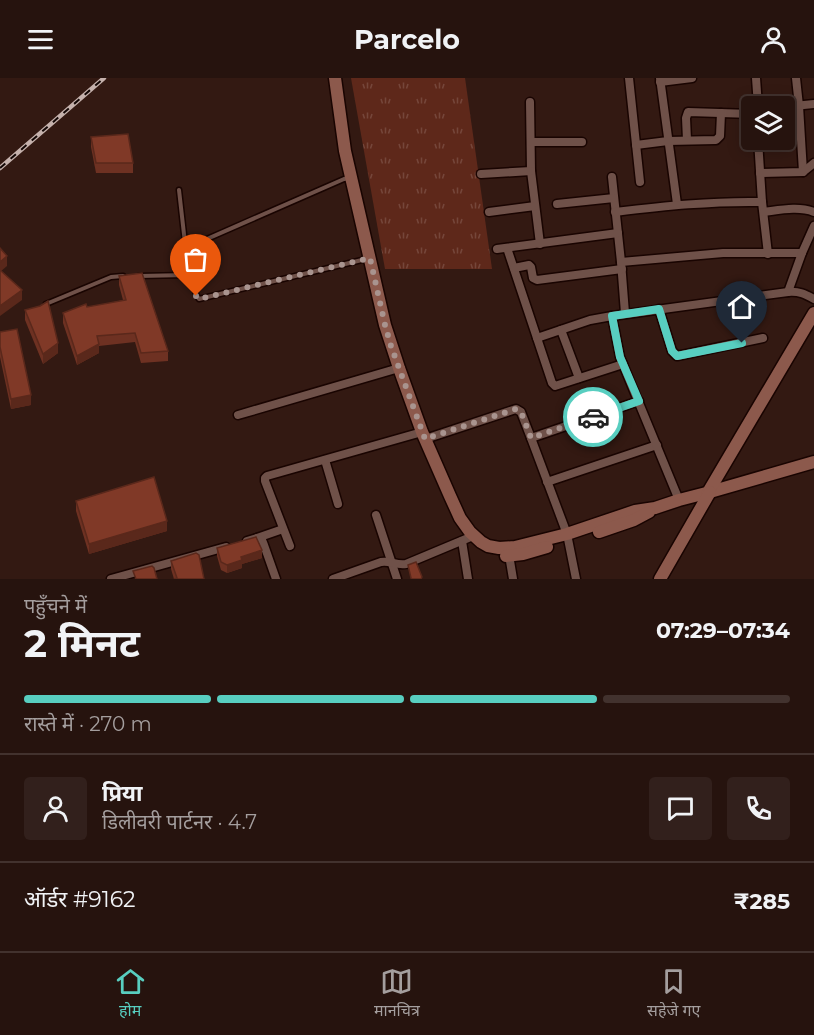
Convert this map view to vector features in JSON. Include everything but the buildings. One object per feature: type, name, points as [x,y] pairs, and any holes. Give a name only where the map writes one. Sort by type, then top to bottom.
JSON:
[{"type":"main road","points":[[328,78],[334,130],[367,258],[379,326],[444,499],[456,524],[467,538],[486,553],[496,556],[523,554],[568,537]]},
{"type":"main road","points":[[335,78],[347,178]]},
{"type":"main road","points":[[652,579],[814,313]]},
{"type":"main road","points":[[467,538],[499,548],[568,537],[634,520],[655,508],[679,500],[814,462]]},
{"type":"main road","points":[[660,579],[706,493]]},
{"type":"street","points":[[629,78],[640,182]]},
{"type":"street","points":[[677,204],[660,80],[692,78]]},
{"type":"street","points":[[756,78],[757,96]]},
{"type":"street","points":[[796,78],[803,172]]},
{"type":"street","points":[[530,102],[531,171],[540,244]]},
{"type":"street","points":[[795,106],[814,104]]},
{"type":"street","points":[[687,140],[688,112],[741,114]]},
{"type":"street","points":[[636,145],[718,139],[721,113]]},
{"type":"street","points":[[531,142],[582,142]]},
{"type":"street","points":[[759,150],[768,254]]},
{"type":"street","points":[[760,173],[803,172],[814,163]]},
{"type":"street","points":[[481,174],[531,171]]},
{"type":"street","points":[[612,177],[625,313]]},
{"type":"street","points":[[557,204],[614,198]]},
{"type":"street","points":[[615,212],[677,204],[722,201],[762,202]]},
{"type":"street","points":[[489,212],[535,206]]},
{"type":"street","points":[[764,212],[804,209],[814,212]]},
{"type":"street","points":[[788,292],[802,253],[814,229]]},
{"type":"street","points":[[497,249],[618,233]]},
{"type":"street","points":[[507,248],[553,386],[623,364]]},
{"type":"street","points":[[514,268],[529,265],[533,278],[537,280],[723,253],[802,253]]},
{"type":"street","points":[[537,338],[590,320],[625,313],[788,292],[805,293],[814,299]]},
{"type":"street","points":[[659,309],[672,351],[677,356],[763,338]]},
{"type":"street","points":[[612,316],[618,351],[679,500]]},
{"type":"street","points":[[561,330],[579,378]]},
{"type":"street","points":[[238,415],[395,370]]},
{"type":"street","points":[[531,438],[639,401]]},
{"type":"street","points":[[290,546],[265,478],[270,474],[516,409],[521,412],[568,537],[576,579]]},
{"type":"street","points":[[547,482],[657,445]]},
{"type":"street","points":[[325,460],[338,504]]},
{"type":"street","points":[[376,515],[397,579]]},
{"type":"street","points":[[111,579],[283,529]]},
{"type":"street","points":[[257,538],[262,540],[276,579]]},
{"type":"street","points":[[333,579],[381,562],[406,564],[467,538],[468,579]]},
{"type":"street","points":[[510,555],[513,579]]},
{"type":"lane","points":[[179,190],[185,243],[191,246],[347,178]]},
{"type":"lane","points":[[135,276],[187,275],[199,299],[367,258]]},
{"type":"lane","points":[[41,306],[111,277],[123,276]]},
{"type":"green space","points":[[351,78],[465,78],[492,269],[385,269]]},
{"type":"railway","points":[[0,168],[104,78]]},
{"type":"way so far","points":[[196,296],[199,299],[370,258],[391,346],[425,439],[516,409],[521,412],[531,438],[593,417]]},
{"type":"route","points":[[593,417],[639,401],[620,357],[612,316],[659,309],[672,351],[677,356],[742,343]]}]
